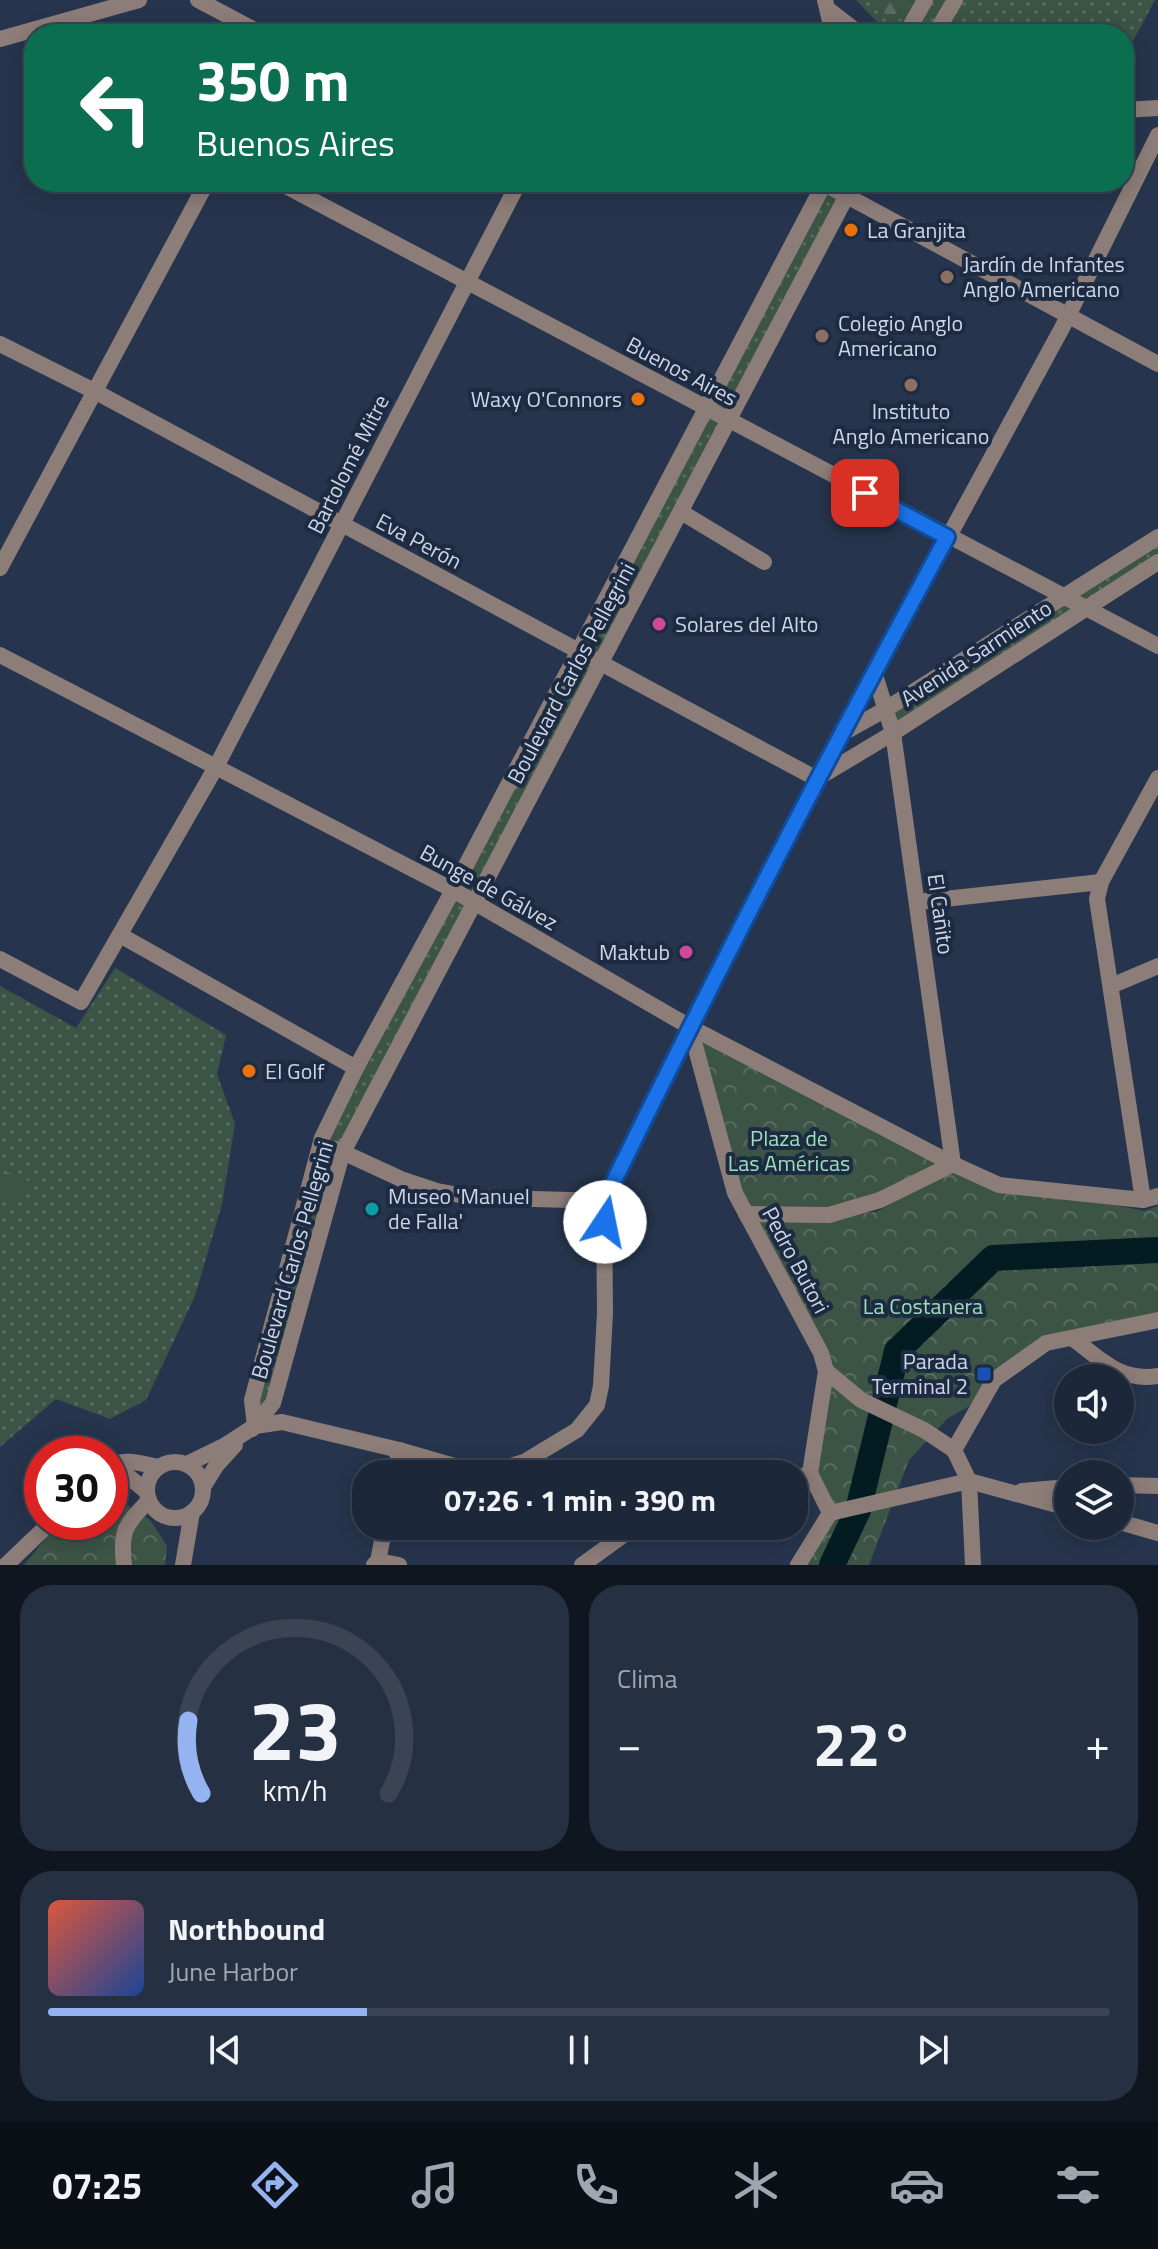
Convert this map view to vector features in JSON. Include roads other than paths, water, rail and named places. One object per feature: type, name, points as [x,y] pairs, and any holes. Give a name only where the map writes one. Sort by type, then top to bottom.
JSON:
[{"type":"street","points":[[53,24],[139,0]]},
{"type":"street","points":[[198,0],[243,24]]},
{"type":"street","points":[[912,24],[925,0]]},
{"type":"street","points":[[941,24],[955,0]]},
{"type":"street","points":[[827,5],[849,24]]},
{"type":"street","points":[[0,39],[24,32]]},
{"type":"street","points":[[1134,109],[1158,108]]},
{"type":"street","points":[[1134,184],[1158,135]]},
{"type":"street","points":[[0,568],[202,192]]},
{"type":"street","name":"Buenos Aires","points":[[297,192],[1158,646]]},
{"type":"street","name":"Bartolomé Mitre","points":[[0,959],[81,1002],[216,767],[514,192]]},
{"type":"street","name":"Boulevard Carlos Pellegrini","points":[[255,1426],[252,1400],[322,1138],[356,1068],[707,409],[818,192]]},
{"type":"street","name":"Boulevard Carlos Pellegrini","points":[[255,1426],[273,1403],[342,1154],[848,192]]},
{"type":"street","points":[[855,192],[1068,317],[1158,364]]},
{"type":"street","points":[[187,1464],[255,1426],[282,1422],[468,1470],[491,1472],[524,1462],[577,1430],[597,1405],[601,1386],[606,1271],[604,1201],[817,779],[1068,317],[1130,192]]},
{"type":"street","name":"Eva Perón","points":[[0,344],[96,392],[817,779]]},
{"type":"street","points":[[681,512],[764,562]]},
{"type":"street","name":"Avenida Sarmiento","points":[[842,733],[886,709],[1158,537]]},
{"type":"street","name":"Avenida Sarmiento","points":[[817,779],[1158,562]]},
{"type":"street","name":"Bunge de Gálvez","points":[[0,655],[453,890],[690,1027],[953,1164],[999,1185],[1151,1198]]},
{"type":"street","name":"El Cañito","points":[[874,672],[893,733],[953,1164]]},
{"type":"street","points":[[1151,1198],[1097,899],[1101,882],[1158,778]]},
{"type":"street","points":[[917,902],[1101,882]]},
{"type":"street","points":[[120,935],[356,1068]]},
{"type":"street","points":[[1111,986],[1158,966]]},
{"type":"street","name":"Pedro Butori","points":[[690,1027],[735,1193],[821,1353],[826,1371]]},
{"type":"street","points":[[322,1138],[342,1154],[437,1191],[470,1197],[604,1201]]},
{"type":"street","points":[[746,1214],[829,1215],[880,1200],[953,1164]]},
{"type":"street","points":[[954,1450],[994,1380],[1046,1343],[1158,1320]]},
{"type":"street","points":[[1072,1338],[1115,1370],[1132,1377],[1158,1376]]},
{"type":"street","points":[[806,1460],[826,1371],[861,1400],[924,1430],[954,1450],[969,1481],[973,1565]]},
{"type":"street","points":[[203,1487],[225,1456],[255,1426]]},
{"type":"street","points":[[397,1460],[399,1450]]},
{"type":"street","points":[[128,1461],[158,1467]]},
{"type":"street","points":[[124,1565],[122,1536],[126,1525],[148,1496],[152,1473],[158,1467],[174,1461],[187,1464],[199,1474],[203,1487],[202,1499],[192,1512],[182,1517],[168,1517],[160,1514],[148,1496],[128,1477]]},
{"type":"street","points":[[798,1565],[830,1513],[969,1481],[1054,1504]]},
{"type":"street","points":[[808,1484],[830,1513]]},
{"type":"street","points":[[1134,1485],[1158,1486]]},
{"type":"street","points":[[1013,1492],[1054,1488]]},
{"type":"street","points":[[183,1565],[192,1512]]},
{"type":"street","points":[[1134,1526],[1158,1533]]},
{"type":"street","points":[[6,1565],[32,1540]]},
{"type":"street","points":[[382,1540],[376,1563],[399,1565]]},
{"type":"street","points":[[582,1565],[617,1540]]},
{"type":"waterway","points":[[832,1565],[858,1510],[897,1351],[993,1258],[1158,1250]]},
{"type":"place","name":"La Granjita","points":[[851,230]]},
{"type":"place","name":"Jardín de Infantes Anglo Americano","points":[[947,277]]},
{"type":"place","name":"Colegio Anglo Americano","points":[[822,336]]},
{"type":"place","name":"Instituto Anglo Americano","points":[[911,385]]},
{"type":"place","name":"Waxy O'Connors","points":[[638,399]]},
{"type":"place","name":"Solares del Alto","points":[[659,624]]},
{"type":"place","name":"Maktub","points":[[686,952]]},
{"type":"place","name":"El Golf","points":[[249,1071]]},
{"type":"place","name":"Museo 'Manuel de Falla'","points":[[372,1209]]},
{"type":"place","name":"Parada Terminal 2","points":[[984,1374]]},
{"type":"park label","name":"Plaza de Las Américas","points":[[789,1150]]},
{"type":"park label","name":"La Costanera","points":[[923,1306]]}]
